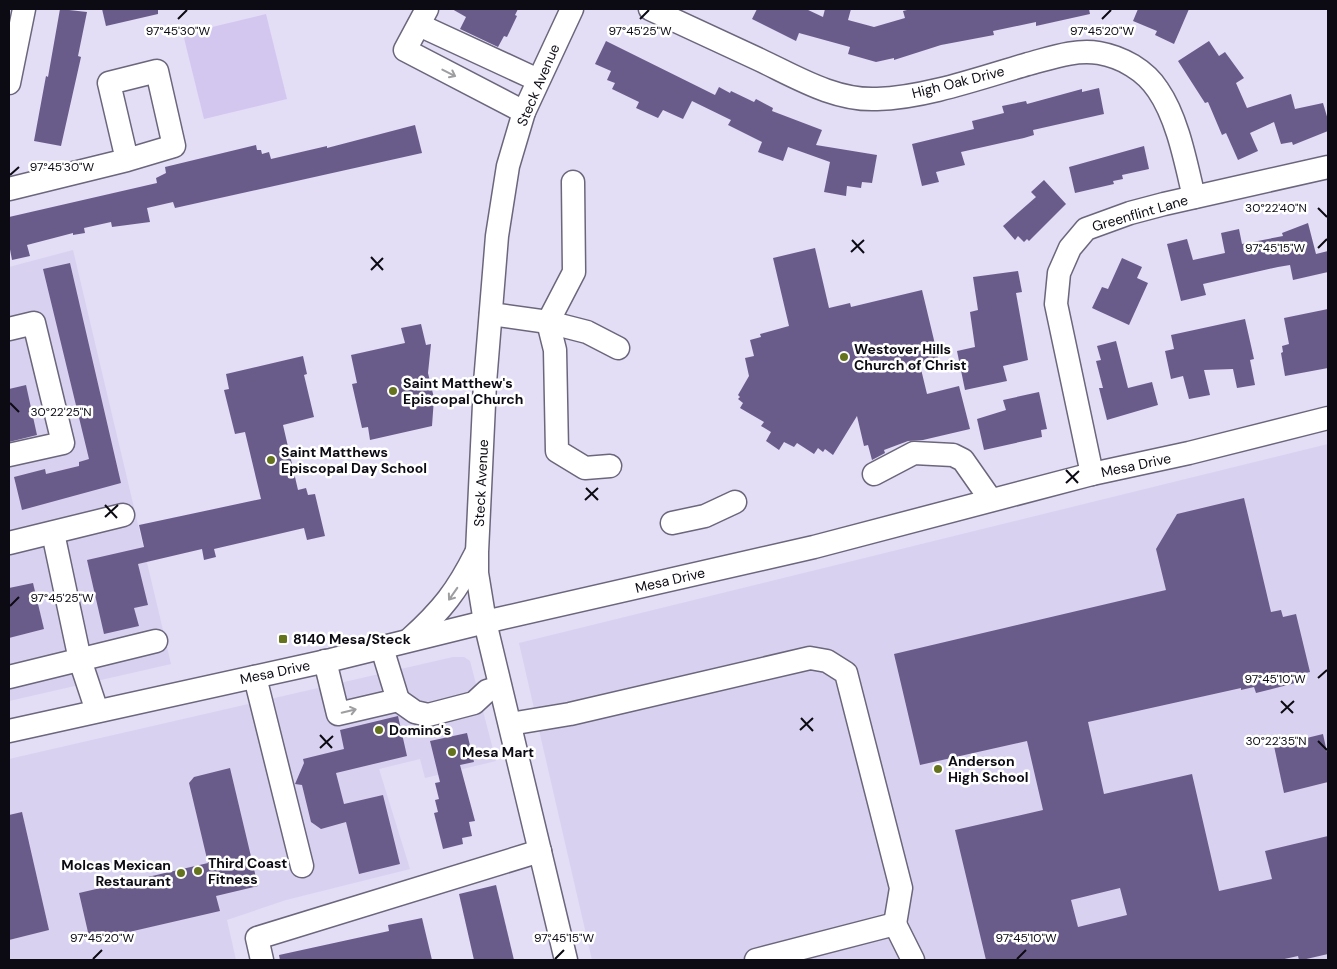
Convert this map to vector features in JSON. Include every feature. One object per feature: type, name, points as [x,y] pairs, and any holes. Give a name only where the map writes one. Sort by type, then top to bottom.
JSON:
[{"type":"street","points":[[9,83],[24,9]]},
{"type":"street","name":"Steck Avenue","points":[[566,960],[485,622],[477,573],[477,552],[491,314],[498,236],[508,166],[524,112],[572,9]]},
{"type":"street","name":"High Oak Drive","points":[[650,9],[818,87],[849,97],[877,99],[952,86],[1069,54],[1099,53],[1118,59],[1133,65],[1148,76],[1160,91],[1183,153],[1194,197]]},
{"type":"street","points":[[524,112],[405,50],[423,17],[538,80]]},
{"type":"street","points":[[9,189],[127,160]]},
{"type":"street","name":"Greenflint Lane","points":[[1092,474],[1056,304],[1059,273],[1070,248],[1086,229],[1130,214],[1194,197],[1328,167]]},
{"type":"street","points":[[573,182],[574,272],[548,322],[554,350],[557,452],[585,468],[610,466]]},
{"type":"street","points":[[491,314],[548,322],[587,332],[618,348]]},
{"type":"street","points":[[9,329],[34,323],[63,443],[9,455]]},
{"type":"street","name":"Mesa Drive","points":[[9,732],[382,648],[485,622],[814,547],[1092,474],[1189,453],[1328,418]]},
{"type":"street","points":[[874,474],[914,453],[953,455],[963,460],[991,500]]},
{"type":"street","points":[[672,523],[705,516],[736,502]]},
{"type":"street","points":[[9,543],[123,515]]},
{"type":"street","points":[[52,533],[80,660],[97,711]]},
{"type":"street","points":[[408,642],[434,618],[455,593],[477,552]]},
{"type":"street","points":[[9,676],[156,641]]},
{"type":"street","points":[[382,648],[398,700],[415,712],[428,715],[474,703],[487,691],[500,686]]},
{"type":"street","points":[[510,724],[570,714],[810,658],[827,661],[846,673],[901,888],[895,924],[913,960]]},
{"type":"street","points":[[324,661],[338,714],[398,700]]},
{"type":"street","points":[[255,676],[302,866]]},
{"type":"street","points":[[262,960],[257,938],[540,851]]},
{"type":"street","points":[[756,960],[895,924]]},
{"type":"shaded area","points":[[266,14],[287,99],[204,119],[183,34]]},
{"type":"shaded area","points":[[73,250],[171,664],[9,701],[9,267]]},
{"type":"shaded area","name":"Anderson High School","points":[[1328,444],[1328,960],[592,960],[519,643]]},
{"type":"shaded area","points":[[453,657],[464,657],[470,661],[496,761],[425,778],[420,759],[379,769],[410,869],[286,900],[227,920],[236,960],[9,960],[9,759]]},
{"type":"building","points":[[60,9],[87,12],[78,56],[81,57],[61,146],[34,141]]},
{"type":"building","points":[[102,9],[158,9],[158,14],[106,26]]},
{"type":"building","points":[[452,9],[518,9],[515,15],[517,16],[507,37],[504,36],[498,47],[460,29],[466,17]]},
{"type":"building","points":[[757,9],[806,9],[823,17],[825,9],[851,9],[848,20],[874,27],[905,18],[903,11],[911,9],[1089,9],[1090,14],[1036,26],[1036,22],[993,31],[994,35],[941,45],[894,60],[894,58],[876,62],[848,54],[850,47],[799,33],[796,41],[752,19]]},
{"type":"building","points":[[1138,9],[1189,9],[1174,44],[1155,35],[1157,31],[1133,21]]},
{"type":"building","points":[[606,41],[715,95],[719,87],[754,102],[756,99],[773,108],[772,111],[822,130],[816,145],[877,155],[872,183],[862,182],[861,188],[847,186],[846,196],[824,192],[830,162],[788,147],[783,161],[758,152],[762,142],[728,125],[731,120],[692,101],[683,119],[663,110],[658,118],[636,108],[639,102],[612,89],[615,83],[607,80],[611,71],[595,64]]},
{"type":"building","points":[[1209,41],[1219,56],[1225,52],[1244,78],[1236,83],[1247,108],[1291,94],[1295,109],[1323,103],[1328,120],[1328,131],[1293,145],[1292,142],[1281,144],[1274,122],[1250,133],[1258,151],[1238,160],[1226,133],[1222,135],[1208,102],[1205,103],[1178,61]]},
{"type":"building","points":[[1099,88],[1104,114],[1033,130],[1034,135],[961,152],[965,165],[936,172],[939,182],[922,186],[912,144],[974,129],[972,121],[1004,113],[1002,106],[1026,101],[1027,104],[1082,89],[1082,92]]},
{"type":"building","points":[[415,125],[422,153],[175,208],[173,202],[147,208],[150,222],[112,227],[111,222],[84,228],[85,233],[73,235],[73,233],[27,245],[30,256],[12,260],[9,244],[9,217],[157,183],[156,178],[166,173],[165,167],[256,145],[257,150],[261,150],[262,154],[269,152],[271,159],[327,146],[327,148]]},
{"type":"building","points":[[1144,146],[1149,169],[1122,175],[1123,179],[1113,181],[1114,184],[1075,193],[1069,167]]},
{"type":"building","points":[[1044,180],[1066,204],[1029,241],[1027,239],[1024,242],[1018,236],[1015,240],[1003,226],[1036,197],[1031,192]]},
{"type":"building","points":[[1308,223],[1316,254],[1328,251],[1328,272],[1293,280],[1290,265],[1278,267],[1203,284],[1206,295],[1181,301],[1167,244],[1187,239],[1193,260],[1225,253],[1221,233],[1239,229],[1242,244],[1283,236],[1282,233]]},
{"type":"building","name":"Westover Hills Church of Christ","points":[[815,248],[829,308],[850,303],[851,307],[922,290],[939,361],[920,365],[927,394],[959,386],[970,429],[923,440],[908,441],[884,450],[885,453],[872,460],[868,445],[864,446],[857,416],[833,455],[825,449],[823,452],[818,448],[814,454],[797,443],[794,447],[784,442],[779,450],[766,441],[771,432],[761,426],[764,422],[740,408],[743,403],[738,399],[740,397],[738,395],[749,376],[745,358],[754,356],[750,340],[761,337],[760,334],[789,326],[773,258]]},
{"type":"building","points":[[1122,258],[1142,267],[1137,278],[1148,283],[1129,325],[1092,308],[1102,287],[1108,289]]},
{"type":"building","points":[[70,263],[121,483],[22,510],[14,477],[45,469],[46,474],[79,466],[79,462],[89,459],[43,269]]},
{"type":"building","points":[[1018,271],[1022,292],[1016,293],[1028,360],[1003,366],[1007,381],[965,390],[957,351],[975,347],[970,312],[978,310],[973,277]]},
{"type":"building","points":[[1328,309],[1328,368],[1285,376],[1281,353],[1283,352],[1282,346],[1289,344],[1284,318]]},
{"type":"building","points":[[1245,319],[1254,359],[1250,360],[1255,385],[1237,388],[1233,369],[1204,370],[1210,395],[1189,399],[1183,376],[1171,379],[1165,351],[1174,349],[1171,335]]},
{"type":"building","name":"Saint Matthew's Episcopal Church","points":[[421,324],[426,345],[431,344],[428,373],[434,398],[432,426],[370,440],[368,427],[362,428],[352,384],[357,383],[351,355],[405,343],[401,328]]},
{"type":"building","points":[[1116,341],[1128,388],[1152,382],[1158,405],[1107,420],[1099,388],[1103,388],[1096,361],[1101,360],[1097,346]]},
{"type":"building","name":"Saint Matthews Episcopal Day School","points":[[303,356],[307,374],[304,375],[314,417],[283,425],[298,490],[306,488],[308,495],[315,494],[325,536],[307,540],[304,528],[214,549],[216,557],[204,560],[202,549],[138,564],[148,605],[134,608],[139,626],[104,634],[87,560],[144,547],[139,525],[261,499],[245,432],[235,434],[224,390],[229,389],[226,374]]},
{"type":"building","points":[[26,385],[37,435],[9,442],[9,389]]},
{"type":"building","points":[[1039,392],[1047,429],[1041,430],[1042,437],[984,450],[977,419],[1006,410],[1003,400]]},
{"type":"building","points":[[1244,498],[1271,612],[1281,610],[1283,617],[1296,614],[1310,672],[1297,675],[1299,682],[1256,693],[1254,687],[1241,690],[1241,688],[1088,722],[1104,794],[1192,774],[1219,891],[1272,879],[1265,851],[1328,836],[1328,954],[1302,960],[1299,960],[1298,956],[1280,960],[986,960],[955,830],[1043,810],[1027,741],[920,765],[894,654],[1166,590],[1156,549],[1177,514]],"holes":[[[1120,888],[1127,915],[1078,927],[1071,900]]]},
{"type":"building","points":[[33,583],[44,629],[9,638],[9,588]]},
{"type":"building","points":[[398,716],[407,756],[336,773],[344,804],[383,795],[400,864],[359,874],[346,822],[321,829],[311,822],[302,785],[295,784],[304,763],[303,759],[344,749],[340,730]]},
{"type":"building","points":[[467,733],[474,762],[460,765],[475,821],[469,822],[472,836],[462,838],[463,844],[443,849],[434,813],[438,812],[435,800],[439,799],[435,783],[440,782],[430,741]]},
{"type":"building","points":[[1323,734],[1328,757],[1328,782],[1284,793],[1274,746]]},
{"type":"building","points":[[230,768],[258,886],[216,896],[220,911],[90,941],[79,893],[208,863],[189,783],[194,777]]},
{"type":"building","points":[[22,812],[49,930],[9,940],[9,815]]},
{"type":"building","points":[[496,885],[514,960],[474,960],[459,894]]},
{"type":"building","points":[[422,918],[432,960],[280,960],[279,955],[389,931],[388,925]]},
{"type":"place","name":"Westover Hills Church of Christ","points":[[844,357]]},
{"type":"place","name":"Saint Matthew's Episcopal Church","points":[[393,391]]},
{"type":"place","name":"Saint Matthews Episcopal Day School","points":[[271,460]]},
{"type":"place","name":"8140 Mesa/Steck","points":[[283,639]]},
{"type":"place","name":"Domino's","points":[[379,730]]},
{"type":"place","name":"Mesa Mart","points":[[452,752]]},
{"type":"place","name":"Anderson High School","points":[[938,769]]},
{"type":"place","name":"Third Coast Fitness","points":[[198,871]]},
{"type":"place","name":"Molcas Mexican Restaurant","points":[[181,873]]}]
